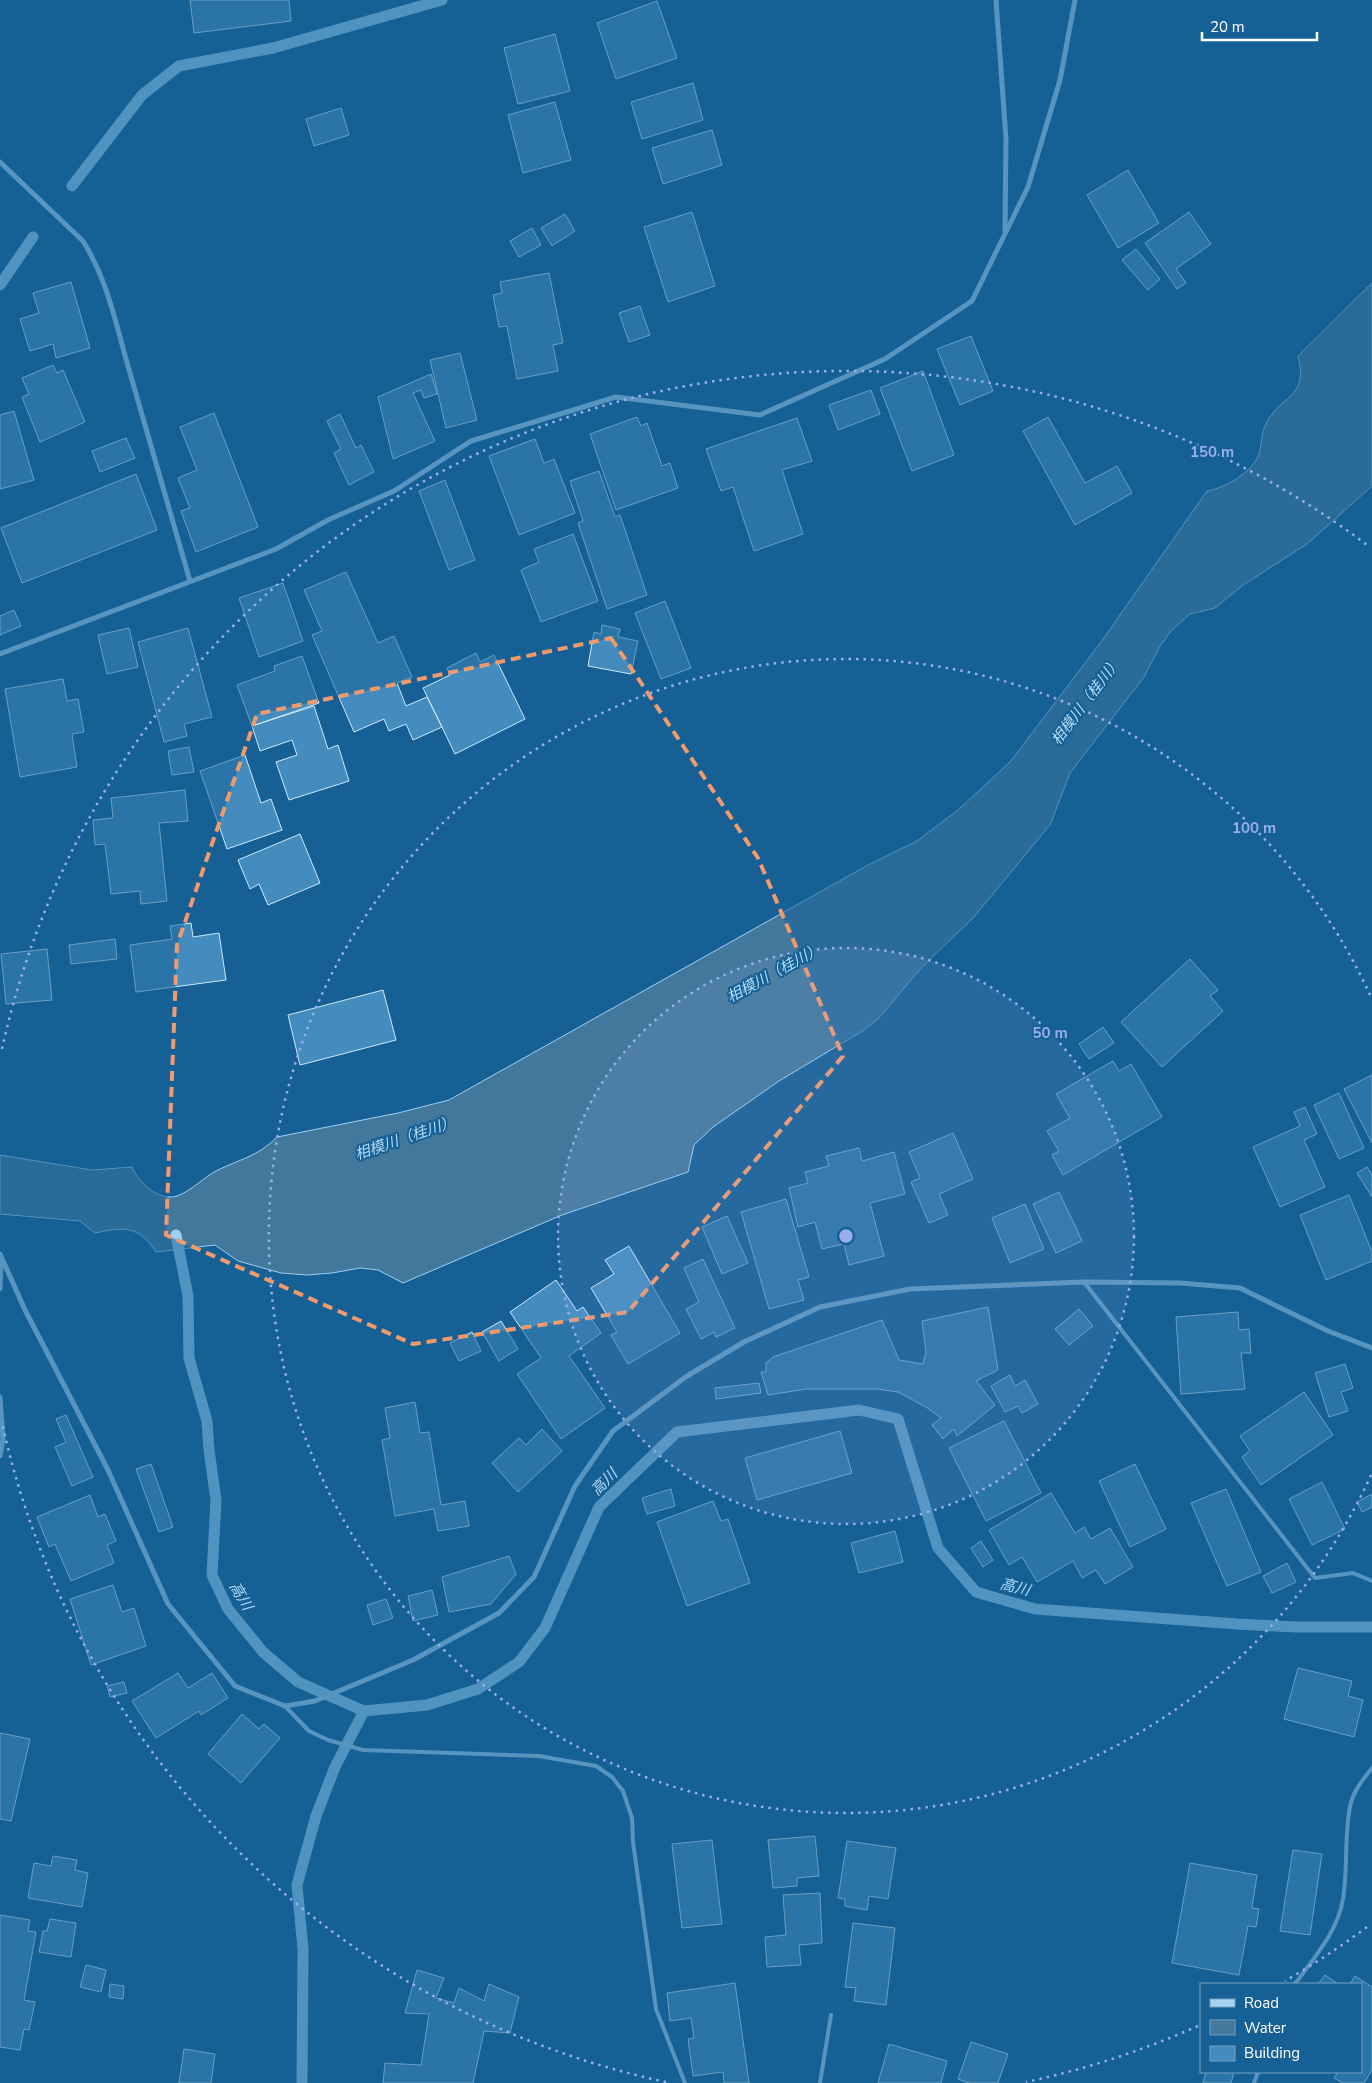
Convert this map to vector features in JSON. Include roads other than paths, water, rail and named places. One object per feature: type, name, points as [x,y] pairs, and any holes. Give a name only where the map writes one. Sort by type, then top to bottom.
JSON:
[{"type":"street","points":[[996,0],[1006,138],[1005,235]]},
{"type":"street","points":[[0,654],[276,549],[328,520],[394,491],[471,441],[616,397],[760,415],[885,359],[972,301],[1028,187],[1060,80],[1075,0]]},
{"type":"street","points":[[0,162],[83,241],[93,256],[109,295],[190,582]]},
{"type":"street","points":[[0,1255],[0,1289]]},
{"type":"street","points":[[0,1255],[25,1310],[108,1470],[168,1604],[234,1686],[285,1706],[315,1701],[336,1690],[413,1660],[499,1614],[534,1577],[575,1486],[613,1431],[687,1376],[744,1342],[820,1307],[910,1289],[1084,1282],[1180,1283],[1240,1288],[1328,1331],[1372,1348]]},
{"type":"street","points":[[0,1397],[3,1440],[0,1456]]},
{"type":"lane","points":[[1084,1282],[1315,1578],[1353,1573],[1372,1580]]},
{"type":"lane","points":[[285,1706],[309,1731],[328,1740],[363,1750],[540,1756],[596,1766],[612,1777],[623,1791],[632,1818],[656,2009],[685,2083]]},
{"type":"lane","points":[[1296,1983],[1331,1934],[1338,1916],[1343,1900],[1350,1806],[1361,1781],[1372,1768]]},
{"type":"lane","points":[[820,2083],[830,2016]]},
{"type":"water","name":"相模川（桂川）","points":[[1372,283],[1372,486],[1307,544],[1243,585],[1215,608],[1190,614],[1172,630],[1160,646],[1144,677],[1070,773],[1050,825],[973,918],[922,967],[878,1019],[864,1030],[779,1081],[713,1127],[694,1145],[688,1172],[562,1215],[403,1283],[378,1270],[360,1268],[307,1275],[281,1273],[238,1261],[215,1245],[156,1252],[143,1237],[130,1230],[122,1229],[95,1233],[80,1221],[0,1214],[0,1155],[92,1170],[132,1167],[139,1179],[150,1189],[163,1196],[170,1197],[182,1194],[216,1171],[262,1149],[277,1137],[398,1113],[449,1100],[868,865],[917,841],[958,810],[1010,762],[1101,642],[1207,491],[1230,483],[1245,473],[1256,461],[1266,424],[1278,407],[1296,389],[1300,381],[1298,356]]},
{"type":"waterway","points":[[72,186],[142,95],[179,66],[273,48],[442,0]]},
{"type":"waterway","points":[[0,285],[33,237]]},
{"type":"waterway","name":"高川","points":[[176,1235],[188,1296],[189,1358],[207,1421],[216,1500],[212,1575],[228,1609],[263,1652],[298,1682],[364,1711],[427,1705],[478,1689],[519,1662],[545,1628],[599,1507],[677,1432],[859,1410],[898,1419],[938,1548],[976,1592],[1035,1609],[1237,1624],[1297,1627],[1372,1627]]},
{"type":"waterway","points":[[302,2083],[303,1949],[297,1885],[316,1816],[335,1767],[364,1711]]}]
